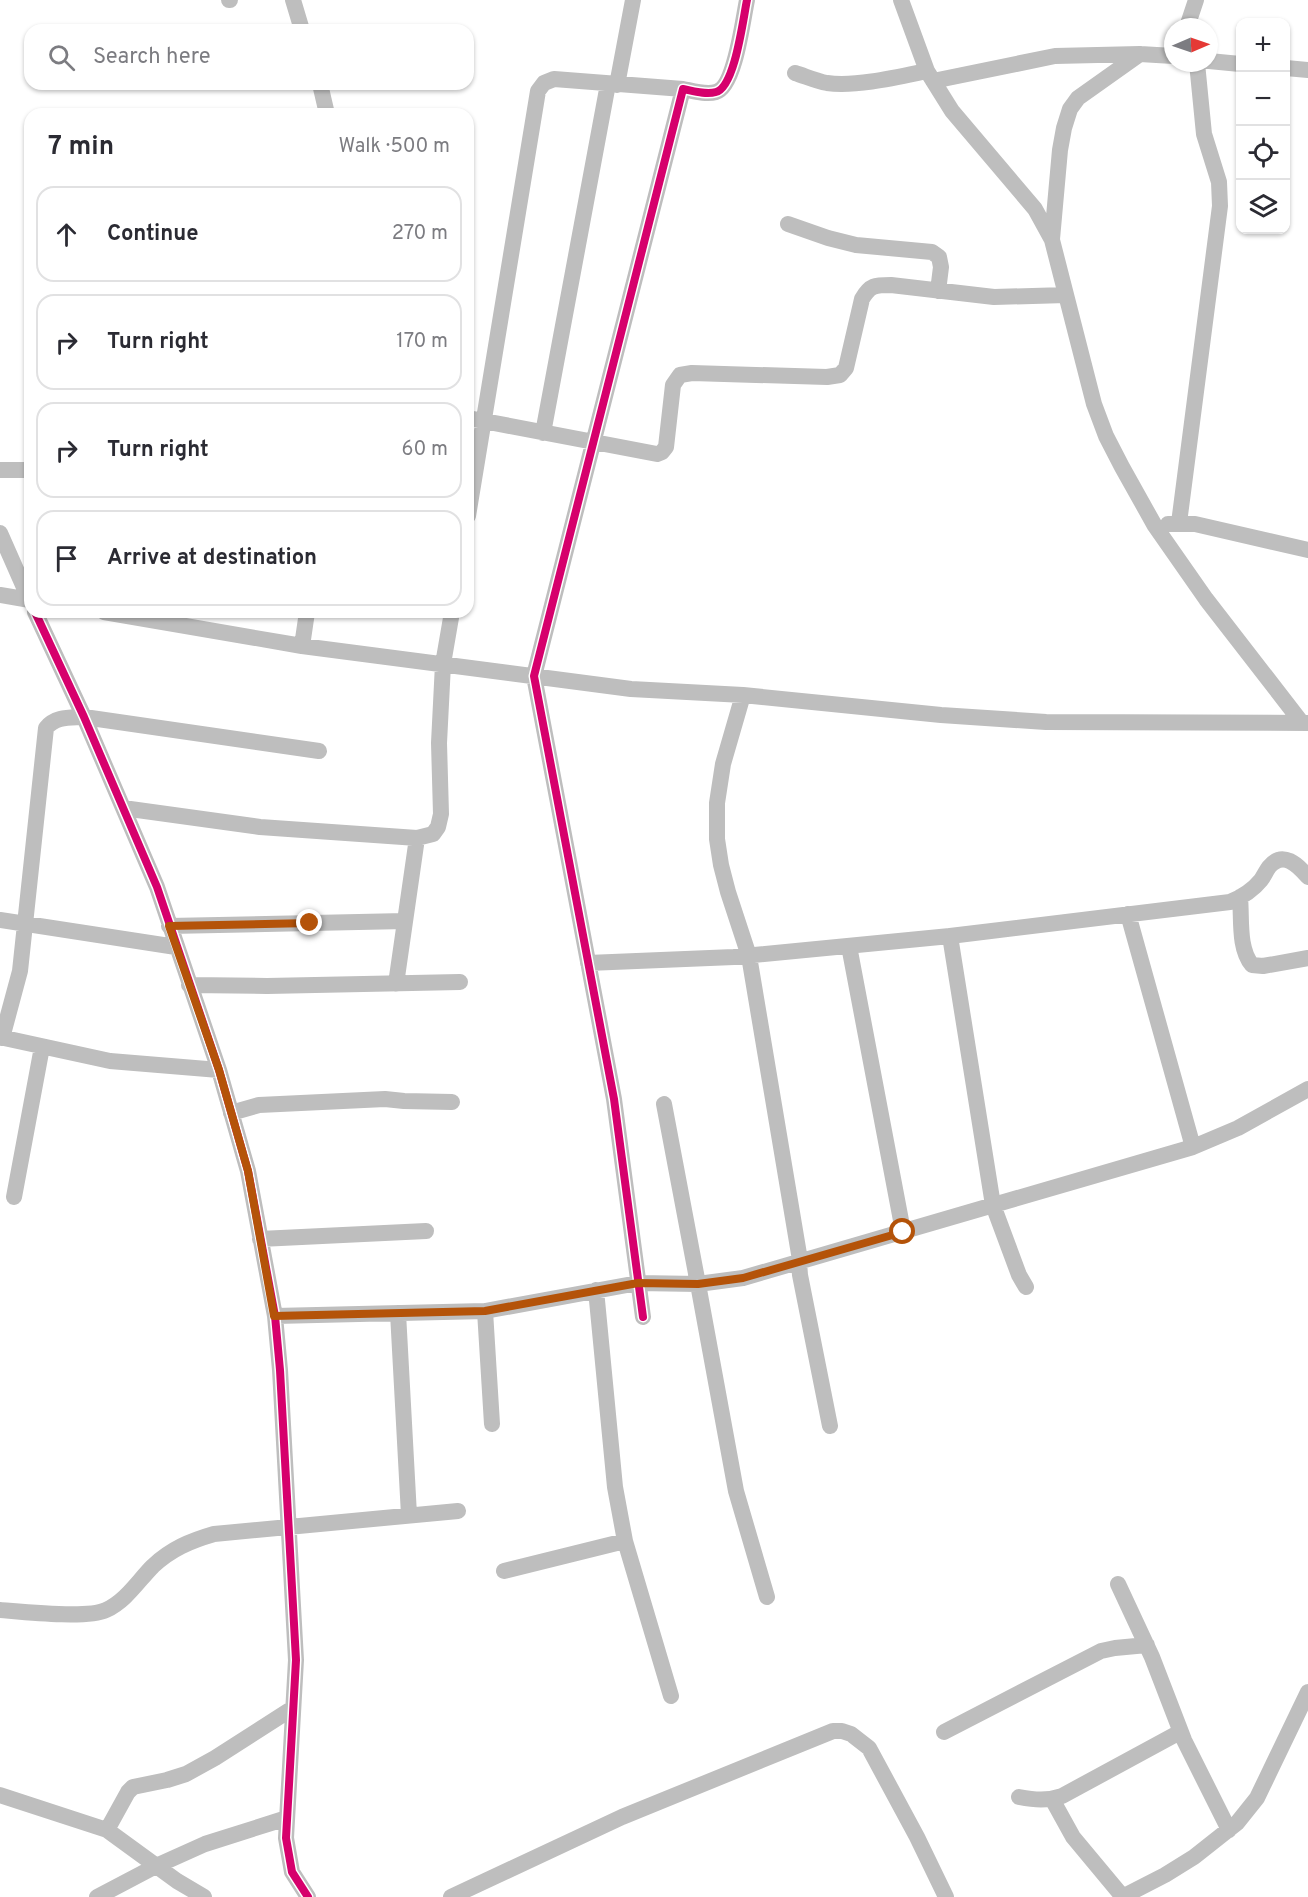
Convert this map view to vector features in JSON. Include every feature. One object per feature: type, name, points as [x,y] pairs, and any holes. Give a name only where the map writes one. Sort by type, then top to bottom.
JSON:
[{"type":"street","points":[[293,0],[300,24]]},
{"type":"street","points":[[543,433],[613,84],[633,0]]},
{"type":"street","points":[[474,443],[476,419],[538,91],[544,83],[554,79],[718,92],[726,87],[732,72],[747,0]]},
{"type":"street","points":[[901,0],[930,76],[952,111],[1035,209],[1052,240],[1094,404],[1106,436],[1155,526],[1206,599],[1305,723]]},
{"type":"street","points":[[1190,18],[1196,0]]},
{"type":"street","points":[[1052,240],[1060,150],[1070,109],[1078,98],[1140,54]]},
{"type":"street","points":[[795,73],[827,82],[848,83],[930,76],[1055,56],[1164,55]]},
{"type":"street","points":[[1218,62],[1236,64]]},
{"type":"street","points":[[1290,68],[1308,70]]},
{"type":"street","points":[[1179,523],[1220,206],[1219,182],[1203,134],[1198,72]]},
{"type":"street","points":[[321,90],[326,108]]},
{"type":"street","points":[[643,1317],[614,1099],[534,676],[683,90]]},
{"type":"street","points":[[788,224],[856,245],[932,252],[939,257],[941,267],[938,291]]},
{"type":"street","points":[[476,419],[657,454],[666,447],[673,385],[680,375],[692,373],[827,377],[840,375],[846,368],[862,299],[868,290],[876,285],[994,297],[1066,295]]},
{"type":"street","points":[[0,470],[24,470]]},
{"type":"street","points":[[1155,526],[1195,524],[1308,550]]},
{"type":"street","points":[[0,533],[24,587]]},
{"type":"street","points":[[0,595],[24,599]]},
{"type":"street","points":[[38,618],[84,717],[157,887],[219,1070],[248,1171],[274,1316],[280,1370],[296,1660],[286,1838],[292,1872],[309,1897]]},
{"type":"street","points":[[139,618],[302,646],[631,689],[743,695],[941,715],[1046,722],[1305,723]]},
{"type":"street","points":[[302,646],[306,618]]},
{"type":"street","points":[[123,808],[260,827],[417,838],[433,834],[438,827],[441,814],[439,743],[443,664],[451,618]]},
{"type":"street","points":[[743,695],[723,764],[717,803],[717,839],[728,892],[749,956],[799,1262],[830,1426]]},
{"type":"street","points":[[219,1070],[110,1061],[1,1038],[20,971],[46,728],[60,718],[84,717],[319,751]]},
{"type":"street","points":[[396,984],[417,838]]},
{"type":"street","points":[[588,963],[749,956],[950,936],[1230,902],[1252,889],[1269,867],[1277,861],[1286,859],[1296,864],[1308,877]]},
{"type":"street","points":[[1240,897],[1243,947],[1252,965],[1263,966],[1308,958]]},
{"type":"street","points":[[1128,914],[1193,1147]]},
{"type":"street","points":[[0,920],[176,947]]},
{"type":"street","points":[[169,926],[405,921]]},
{"type":"street","points":[[950,936],[993,1205],[1019,1275],[1026,1287]]},
{"type":"street","points":[[849,946],[903,1232]]},
{"type":"street","points":[[189,985],[267,986],[460,982]]},
{"type":"street","points":[[14,1197],[42,1047]]},
{"type":"street","points":[[274,1316],[485,1311],[638,1283],[698,1284],[743,1278],[1193,1147],[1239,1128],[1308,1089]]},
{"type":"street","points":[[231,1113],[259,1105],[385,1099],[452,1102]]},
{"type":"street","points":[[664,1104],[736,1491],[766,1597]]},
{"type":"street","points":[[260,1239],[426,1231]]},
{"type":"street","points":[[596,1290],[615,1487],[625,1541],[671,1696]]},
{"type":"street","points":[[485,1311],[492,1424]]},
{"type":"street","points":[[398,1313],[409,1515]]},
{"type":"street","points":[[0,1610],[89,1615],[104,1611],[119,1603],[154,1565],[177,1547],[214,1534],[458,1511]]},
{"type":"street","points":[[504,1571],[625,1541]]},
{"type":"street","points":[[1118,1584],[1147,1645],[1180,1732],[1229,1830]]},
{"type":"street","points":[[944,1732],[1101,1651],[1147,1645]]},
{"type":"street","points":[[1052,1799],[1072,1837],[1122,1897],[1194,1857],[1237,1824],[1257,1798],[1308,1692]]},
{"type":"street","points":[[107,1830],[133,1787],[186,1774],[293,1708]]},
{"type":"street","points":[[452,1897],[622,1817],[833,1731],[842,1731],[851,1734],[869,1748],[946,1897]]},
{"type":"street","points":[[1019,1797],[1037,1801],[1062,1796],[1180,1732]]},
{"type":"street","points":[[0,1795],[107,1830],[177,1881],[204,1897]]},
{"type":"street","points":[[98,1897],[156,1866],[221,1838],[287,1818]]},
{"type":"cycle path","points":[[643,1317],[614,1099],[534,676],[683,89],[708,93],[716,92],[723,87],[733,66],[747,0]]},
{"type":"cycle path","points":[[38,618],[84,717],[157,887],[219,1070],[248,1171],[275,1316],[280,1370],[296,1660],[286,1838],[292,1872],[308,1897]]},
{"type":"route","points":[[310,923],[169,926],[219,1070],[248,1171],[274,1316],[485,1311],[638,1283],[698,1284],[743,1278],[903,1232]]}]
